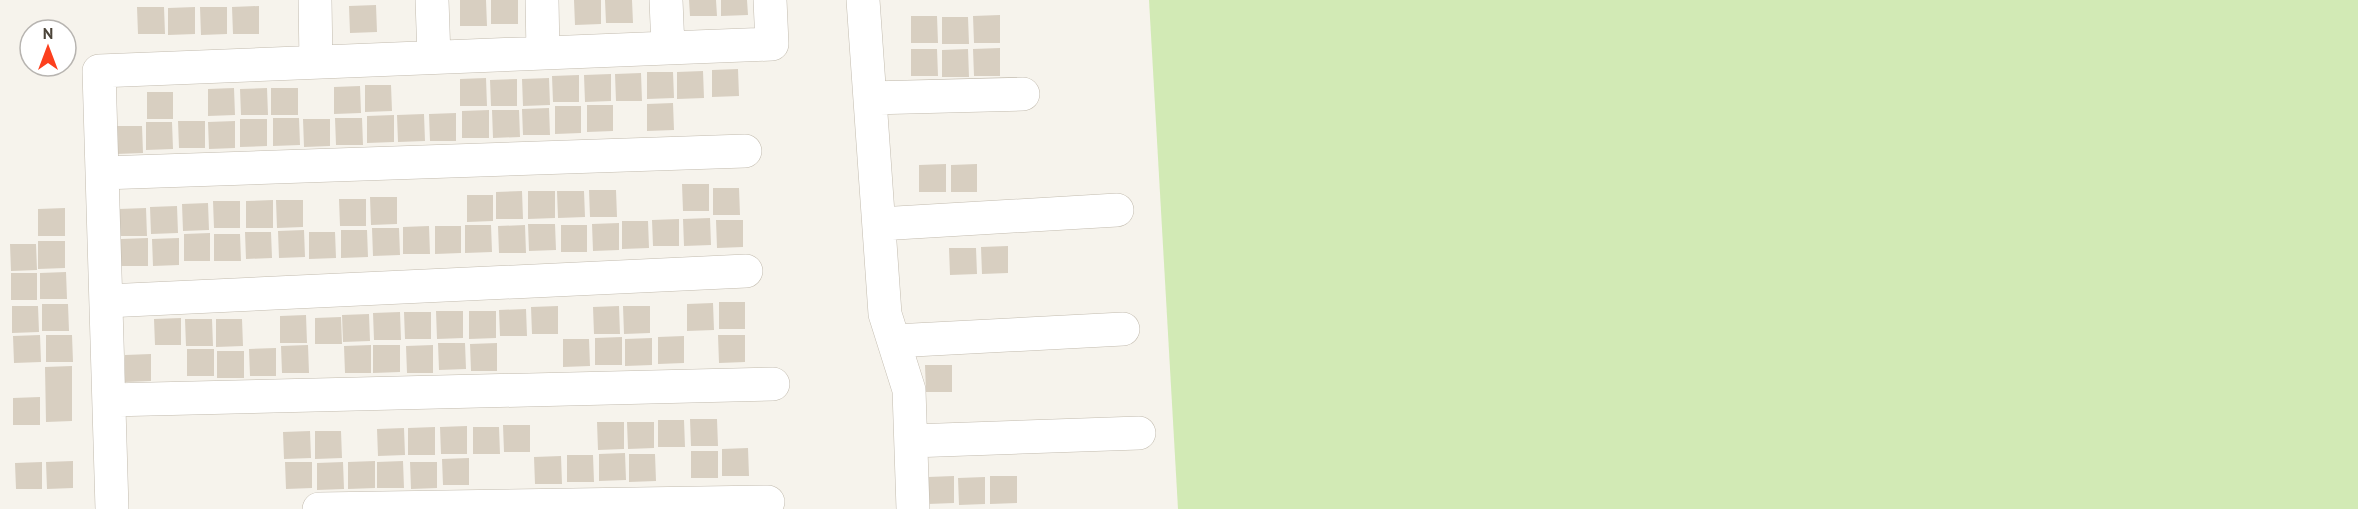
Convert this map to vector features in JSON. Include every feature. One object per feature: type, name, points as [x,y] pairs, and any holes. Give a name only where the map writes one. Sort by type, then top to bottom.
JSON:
[{"type":"street","points":[[315,0],[316,62]]},
{"type":"street","points":[[432,0],[434,57]]},
{"type":"street","points":[[542,0],[543,53]]},
{"type":"street","points":[[666,0],[668,48]]},
{"type":"street","points":[[112,509],[99,70],[772,44],[770,0]]},
{"type":"street","points":[[863,0],[885,314],[909,390],[913,509]]},
{"type":"street","points":[[870,98],[1023,94]]},
{"type":"street","points":[[102,173],[745,151]]},
{"type":"street","points":[[879,224],[1117,210]]},
{"type":"street","points":[[106,301],[746,272]]},
{"type":"street","points":[[894,341],[1124,329]]},
{"type":"street","points":[[109,400],[773,384]]},
{"type":"street","points":[[911,441],[1139,433]]},
{"type":"street","points":[[319,509],[656,506],[768,502]]},
{"type":"green space","points":[[1149,0],[2358,0],[2358,509],[1178,509]]},
{"type":"building","points":[[460,0],[486,0],[487,26],[460,26]]},
{"type":"building","points":[[491,0],[518,0],[518,24],[491,24]]},
{"type":"building","points":[[574,0],[601,0],[601,24],[575,25]]},
{"type":"building","points":[[605,0],[632,0],[633,23],[606,23]]},
{"type":"building","points":[[689,0],[716,0],[717,16],[690,16]]},
{"type":"building","points":[[721,0],[747,0],[748,15],[721,16]]},
{"type":"building","points":[[376,5],[377,32],[350,33],[349,6]]},
{"type":"building","points":[[259,6],[259,34],[233,34],[232,7]]},
{"type":"building","points":[[137,7],[164,7],[165,34],[138,34]]},
{"type":"building","points":[[195,7],[195,34],[168,35],[168,8]]},
{"type":"building","points":[[200,7],[227,7],[227,34],[201,35]]},
{"type":"building","points":[[1000,15],[1000,43],[974,43],[973,16]]},
{"type":"building","points":[[911,16],[937,16],[938,43],[911,43]]},
{"type":"building","points":[[942,17],[968,17],[969,44],[942,44]]},
{"type":"building","points":[[1000,48],[1000,76],[974,76],[973,49]]},
{"type":"building","points":[[911,49],[937,49],[938,76],[911,76]]},
{"type":"building","points":[[968,49],[969,77],[942,77],[942,50]]},
{"type":"building","points":[[738,69],[739,96],[712,97],[712,70]]},
{"type":"building","points":[[703,71],[704,98],[677,99],[677,72]]},
{"type":"building","points":[[647,72],[673,72],[674,98],[647,99]]},
{"type":"building","points":[[641,73],[642,101],[616,101],[615,74]]},
{"type":"building","points":[[611,74],[611,101],[585,102],[584,75]]},
{"type":"building","points":[[579,75],[579,102],[553,102],[552,76]]},
{"type":"building","points":[[486,78],[487,106],[460,106],[460,79]]},
{"type":"building","points":[[549,78],[550,105],[523,106],[522,79]]},
{"type":"building","points":[[517,79],[517,106],[491,106],[490,80]]},
{"type":"building","points":[[365,85],[391,85],[392,111],[365,112]]},
{"type":"building","points":[[360,86],[361,113],[334,114],[334,87]]},
{"type":"building","points":[[234,88],[235,115],[208,116],[208,89]]},
{"type":"building","points":[[267,88],[268,115],[241,115],[240,89]]},
{"type":"building","points":[[271,88],[298,88],[298,115],[271,115]]},
{"type":"building","points":[[147,92],[173,92],[173,119],[147,119]]},
{"type":"building","points":[[673,103],[674,130],[647,131],[647,104]]},
{"type":"building","points":[[587,105],[613,105],[613,131],[587,132]]},
{"type":"building","points":[[555,106],[581,106],[581,133],[555,134]]},
{"type":"building","points":[[549,108],[550,135],[523,135],[522,109]]},
{"type":"building","points":[[489,110],[489,138],[462,138],[462,111]]},
{"type":"building","points":[[492,110],[519,110],[520,137],[493,138]]},
{"type":"building","points":[[456,113],[456,141],[430,141],[429,114]]},
{"type":"building","points":[[424,114],[425,141],[398,142],[397,115]]},
{"type":"building","points":[[394,115],[394,142],[367,143],[367,116]]},
{"type":"building","points":[[273,118],[299,118],[300,145],[273,146]]},
{"type":"building","points":[[335,118],[362,118],[363,145],[336,145]]},
{"type":"building","points":[[240,119],[267,119],[267,146],[240,147]]},
{"type":"building","points":[[303,119],[330,119],[330,146],[304,147]]},
{"type":"building","points":[[178,121],[205,121],[205,148],[179,148]]},
{"type":"building","points":[[235,121],[235,148],[209,149],[208,122]]},
{"type":"building","points":[[146,122],[172,122],[173,149],[146,150]]},
{"type":"building","points":[[115,126],[142,126],[143,153],[116,154]]},
{"type":"building","points":[[946,164],[946,192],[919,192],[919,165]]},
{"type":"building","points":[[977,164],[977,192],[951,192],[951,165]]},
{"type":"building","points":[[682,184],[709,184],[709,211],[683,211]]},
{"type":"building","points":[[713,188],[739,188],[740,215],[713,215]]},
{"type":"building","points":[[589,190],[616,190],[617,217],[590,217]]},
{"type":"building","points":[[522,191],[523,219],[496,219],[496,192]]},
{"type":"building","points":[[528,191],[555,191],[555,218],[528,219]]},
{"type":"building","points":[[557,191],[584,191],[585,217],[558,218]]},
{"type":"building","points":[[467,195],[493,195],[493,221],[467,222]]},
{"type":"building","points":[[370,197],[397,197],[397,224],[371,225]]},
{"type":"building","points":[[339,199],[366,199],[366,226],[340,226]]},
{"type":"building","points":[[273,200],[273,228],[246,228],[246,201]]},
{"type":"building","points":[[276,200],[303,200],[303,227],[277,228]]},
{"type":"building","points":[[213,201],[240,201],[240,228],[214,228]]},
{"type":"building","points":[[208,203],[209,230],[183,231],[182,204]]},
{"type":"building","points":[[177,206],[178,233],[151,234],[150,207]]},
{"type":"building","points":[[65,208],[65,236],[38,236],[38,209]]},
{"type":"building","points":[[146,208],[147,236],[120,236],[119,209]]},
{"type":"building","points":[[710,218],[711,245],[684,246],[683,219]]},
{"type":"building","points":[[679,219],[679,246],[653,246],[652,220]]},
{"type":"building","points":[[716,220],[743,220],[743,247],[717,248]]},
{"type":"building","points":[[622,221],[648,221],[649,248],[622,249]]},
{"type":"building","points":[[619,223],[619,250],[593,251],[592,224]]},
{"type":"building","points":[[528,224],[555,224],[556,250],[529,251]]},
{"type":"building","points":[[465,225],[491,225],[492,252],[465,253]]},
{"type":"building","points":[[525,225],[526,253],[499,253],[498,226]]},
{"type":"building","points":[[561,225],[587,225],[587,252],[561,252]]},
{"type":"building","points":[[429,226],[430,254],[403,254],[403,227]]},
{"type":"building","points":[[435,226],[461,226],[461,253],[435,254]]},
{"type":"building","points":[[372,228],[399,228],[400,255],[373,256]]},
{"type":"building","points":[[304,230],[305,257],[279,258],[278,231]]},
{"type":"building","points":[[341,230],[367,230],[368,257],[341,258]]},
{"type":"building","points":[[245,232],[271,232],[272,258],[246,259]]},
{"type":"building","points":[[309,232],[335,232],[336,258],[309,259]]},
{"type":"building","points":[[210,233],[210,261],[184,261],[184,234]]},
{"type":"building","points":[[214,234],[240,234],[241,261],[214,261]]},
{"type":"building","points":[[148,238],[148,266],[121,266],[121,239]]},
{"type":"building","points":[[179,238],[179,265],[153,266],[152,239]]},
{"type":"building","points":[[38,241],[65,241],[65,268],[38,269]]},
{"type":"building","points":[[10,244],[36,244],[37,270],[11,271]]},
{"type":"building","points":[[1008,246],[1008,273],[982,274],[981,247]]},
{"type":"building","points":[[949,248],[976,248],[977,274],[950,275]]},
{"type":"building","points":[[66,272],[67,299],[40,299],[40,273]]},
{"type":"building","points":[[11,273],[37,273],[37,300],[11,300]]},
{"type":"building","points":[[719,302],[745,302],[745,329],[719,329]]},
{"type":"building","points":[[713,303],[714,330],[687,331],[687,304]]},
{"type":"building","points":[[42,304],[68,304],[69,331],[42,331]]},
{"type":"building","points":[[12,306],[38,306],[39,332],[12,333]]},
{"type":"building","points":[[558,306],[558,334],[532,334],[531,307]]},
{"type":"building","points":[[619,306],[620,334],[594,334],[593,307]]},
{"type":"building","points":[[623,306],[650,306],[650,333],[624,334]]},
{"type":"building","points":[[526,309],[527,336],[500,336],[499,310]]},
{"type":"building","points":[[436,311],[463,311],[463,338],[437,339]]},
{"type":"building","points":[[469,311],[496,311],[496,338],[469,339]]},
{"type":"building","points":[[400,312],[401,340],[374,340],[373,313]]},
{"type":"building","points":[[404,312],[431,312],[431,339],[405,339]]},
{"type":"building","points":[[369,314],[370,341],[343,342],[342,315]]},
{"type":"building","points":[[306,315],[307,343],[280,343],[280,316]]},
{"type":"building","points":[[341,317],[342,344],[315,344],[315,318]]},
{"type":"building","points":[[181,318],[181,345],[155,345],[154,319]]},
{"type":"building","points":[[185,319],[212,319],[213,346],[186,346]]},
{"type":"building","points":[[216,319],[242,319],[243,346],[216,347]]},
{"type":"building","points":[[40,335],[41,362],[14,363],[13,336]]},
{"type":"building","points":[[46,335],[72,335],[73,362],[46,362]]},
{"type":"building","points":[[718,335],[745,335],[745,362],[719,363]]},
{"type":"building","points":[[684,336],[684,363],[658,364],[658,337]]},
{"type":"building","points":[[622,337],[622,365],[595,365],[595,338]]},
{"type":"building","points":[[652,338],[652,365],[625,366],[625,339]]},
{"type":"building","points":[[563,339],[589,339],[590,366],[563,367]]},
{"type":"building","points":[[438,343],[465,343],[466,369],[439,370]]},
{"type":"building","points":[[497,343],[497,371],[471,371],[470,344]]},
{"type":"building","points":[[308,345],[309,373],[282,373],[281,346]]},
{"type":"building","points":[[371,345],[371,373],[345,373],[344,346]]},
{"type":"building","points":[[373,345],[400,345],[400,372],[373,373]]},
{"type":"building","points":[[433,345],[433,373],[407,373],[406,346]]},
{"type":"building","points":[[276,348],[276,376],[250,376],[249,349]]},
{"type":"building","points":[[187,349],[214,349],[214,376],[187,376]]},
{"type":"building","points":[[217,351],[244,351],[244,378],[217,378]]},
{"type":"building","points":[[151,354],[151,381],[125,382],[125,355]]},
{"type":"building","points":[[925,365],[952,365],[952,392],[926,392]]},
{"type":"building","points":[[72,366],[72,421],[46,422],[45,367]]},
{"type":"building","points":[[40,397],[40,425],[13,425],[13,398]]},
{"type":"building","points":[[690,419],[717,419],[718,446],[691,446]]},
{"type":"building","points":[[658,420],[684,420],[685,447],[658,447]]},
{"type":"building","points":[[597,422],[624,422],[624,449],[598,450]]},
{"type":"building","points":[[627,422],[654,422],[654,448],[628,449]]},
{"type":"building","points":[[503,425],[530,425],[530,452],[504,452]]},
{"type":"building","points":[[467,426],[467,454],[441,454],[440,427]]},
{"type":"building","points":[[435,427],[435,455],[408,455],[408,428]]},
{"type":"building","points":[[473,427],[499,427],[500,454],[473,454]]},
{"type":"building","points":[[404,428],[405,455],[378,456],[377,429]]},
{"type":"building","points":[[310,431],[311,458],[284,459],[283,432]]},
{"type":"building","points":[[315,431],[341,431],[342,458],[315,459]]},
{"type":"building","points":[[748,448],[749,476],[722,476],[722,449]]},
{"type":"building","points":[[691,451],[718,451],[718,478],[691,478]]},
{"type":"building","points":[[625,453],[626,480],[599,481],[599,454]]},
{"type":"building","points":[[629,454],[655,454],[656,481],[629,482]]},
{"type":"building","points":[[567,455],[593,455],[594,482],[567,482]]},
{"type":"building","points":[[561,456],[562,484],[535,484],[534,457]]},
{"type":"building","points":[[469,458],[469,485],[443,485],[442,459]]},
{"type":"building","points":[[73,461],[73,488],[47,489],[46,462]]},
{"type":"building","points":[[375,461],[375,488],[348,489],[348,462]]},
{"type":"building","points":[[403,461],[404,488],[377,488],[377,462]]},
{"type":"building","points":[[42,462],[42,489],[16,489],[15,463]]},
{"type":"building","points":[[285,462],[312,462],[312,488],[286,489]]},
{"type":"building","points":[[343,462],[344,489],[317,490],[317,463]]},
{"type":"building","points":[[410,462],[437,462],[437,488],[411,489]]},
{"type":"building","points":[[954,476],[954,503],[928,504],[928,477]]},
{"type":"building","points":[[990,476],[1017,476],[1017,503],[990,504]]},
{"type":"building","points":[[985,477],[985,504],[959,505],[958,478]]}]
